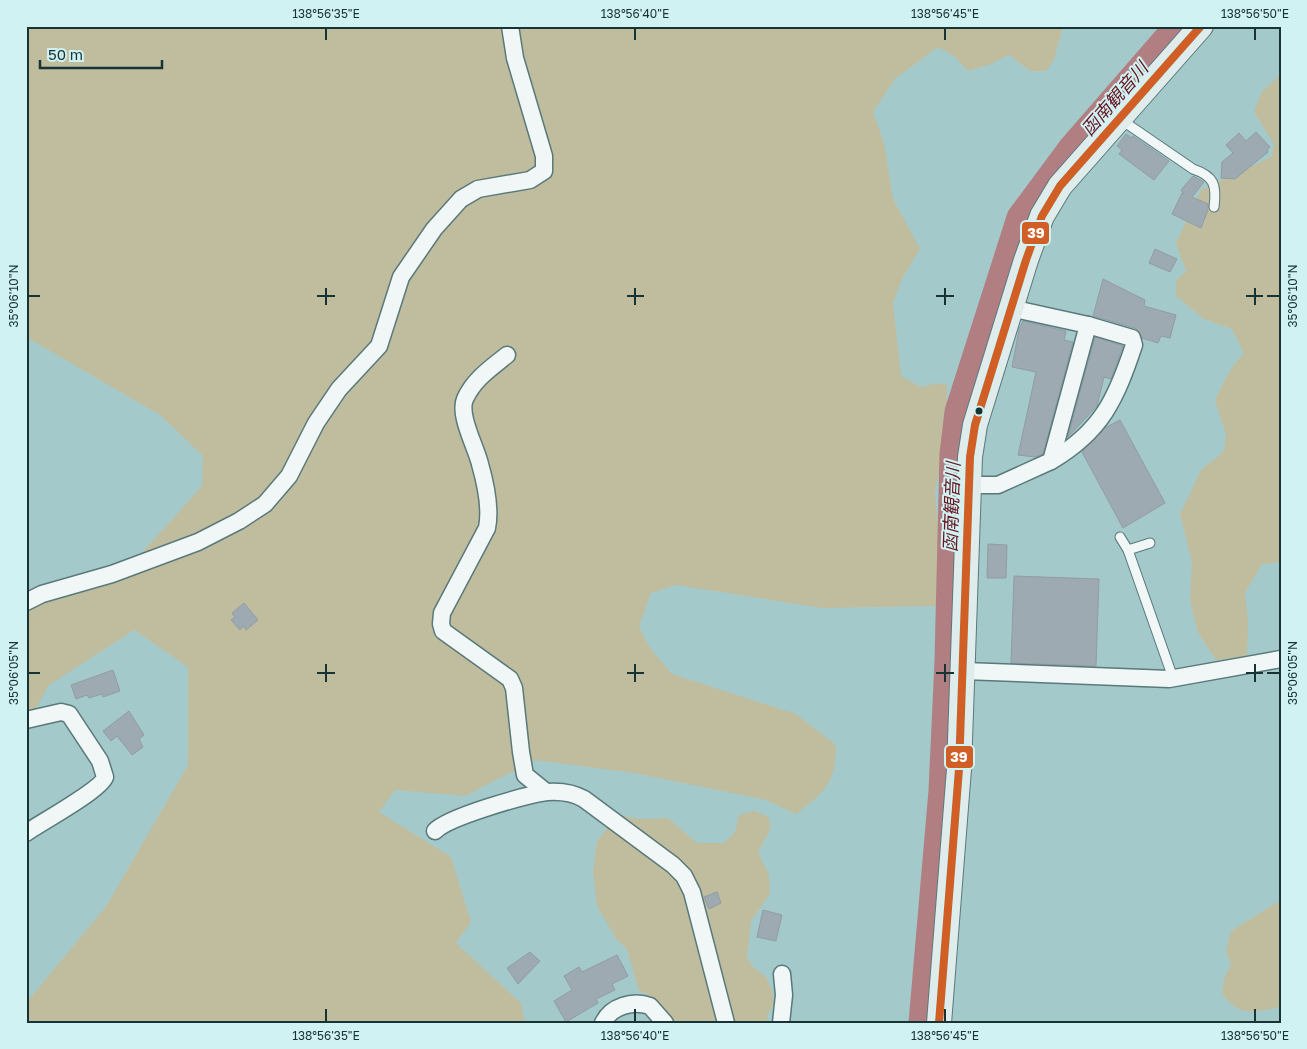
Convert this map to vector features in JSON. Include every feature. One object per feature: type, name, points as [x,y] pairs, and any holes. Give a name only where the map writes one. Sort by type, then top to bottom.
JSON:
[{"type":"street","points":[[26,602],[42,594],[150,561],[198,542],[257,510],[282,487],[328,405],[351,375],[380,346],[401,277],[434,228],[469,194],[483,188],[530,180],[544,171],[544,156],[515,58],[510,26]]},
{"type":"street","points":[[939,1023],[955,847],[964,671],[970,457],[976,425],[1010,308],[1042,216],[1060,186],[1201,26]]},
{"type":"street","points":[[969,485],[998,484],[1051,462],[1068,452],[1090,433],[1119,390],[1134,345],[1132,338],[1126,335],[1088,324],[1010,308]]},
{"type":"street","points":[[1051,462],[1088,324]]},
{"type":"street","points":[[507,355],[486,371],[473,385],[464,400],[463,414],[480,464],[489,518],[487,528],[442,613],[440,624],[443,631],[510,679],[514,688],[521,752],[526,775],[546,792]]},
{"type":"street","points":[[964,671],[1172,678],[1281,659]]},
{"type":"street","points":[[26,720],[61,712],[69,714],[100,761],[105,778],[101,784],[83,797],[26,833]]},
{"type":"street","points":[[435,831],[440,825],[475,811],[546,792],[570,793],[584,799],[673,865],[684,876],[692,892],[726,1023]]},
{"type":"street","points":[[780,1023],[784,995],[782,974]]},
{"type":"street","points":[[603,1023],[617,1008],[635,1004],[650,1006],[665,1023]]},
{"type":"lane","points":[[1120,119],[1193,169],[1206,174],[1213,184],[1214,206]]},
{"type":"lane","points":[[1120,537],[1128,550],[1172,678]]},
{"type":"lane","points":[[1128,550],[1150,543]]},
{"type":"shaded area","points":[[26,26],[1068,26],[1062,30],[1054,60],[1046,71],[1030,71],[1009,55],[991,64],[968,71],[954,56],[938,47],[895,79],[873,112],[884,143],[893,199],[920,249],[903,277],[893,303],[901,376],[921,387],[938,383],[947,385],[947,429],[935,493],[941,561],[938,606],[822,608],[676,585],[651,593],[639,627],[650,648],[672,674],[796,714],[836,745],[834,769],[827,786],[821,793],[796,814],[766,800],[634,773],[535,760],[465,796],[395,790],[379,812],[451,857],[471,922],[456,943],[521,1003],[525,1023],[26,1023],[26,1003],[107,905],[188,765],[188,667],[134,630],[49,685],[26,725],[26,600],[115,568],[140,555],[202,486],[203,456],[160,415],[26,337]]},
{"type":"shaded area","points":[[1281,74],[1281,562],[1262,564],[1245,593],[1248,621],[1247,656],[1216,660],[1198,633],[1190,600],[1192,562],[1180,514],[1201,470],[1224,451],[1226,435],[1215,400],[1230,370],[1244,353],[1232,329],[1204,319],[1176,296],[1176,281],[1186,271],[1176,243],[1201,190],[1271,157],[1274,144],[1254,112],[1261,93]]},
{"type":"shaded area","points":[[754,811],[768,816],[771,828],[758,852],[769,875],[770,894],[751,921],[747,957],[752,966],[766,977],[772,990],[774,1004],[767,1016],[768,1023],[670,1023],[663,1006],[650,996],[639,991],[627,949],[617,940],[597,906],[593,872],[597,841],[619,814],[637,819],[668,818],[697,843],[724,843],[735,832],[739,815]]},
{"type":"shaded area","points":[[1281,900],[1281,1007],[1255,1011],[1241,1010],[1228,1001],[1222,993],[1224,978],[1231,965],[1226,950],[1231,931]]},
{"type":"building","points":[[1256,132],[1270,147],[1267,150],[1268,152],[1235,179],[1221,178],[1222,162],[1233,153],[1226,145],[1239,133],[1246,141]]},
{"type":"building","points":[[1126,134],[1132,138],[1133,136],[1169,161],[1154,180],[1119,154],[1122,150],[1117,146]]},
{"type":"building","points":[[1193,176],[1204,182],[1192,197],[1208,204],[1208,210],[1201,228],[1172,214],[1182,193],[1184,194],[1181,190]]},
{"type":"building","points":[[1155,249],[1177,259],[1170,272],[1149,263]]},
{"type":"building","points":[[1103,279],[1145,300],[1144,306],[1176,315],[1170,338],[1161,336],[1158,343],[1142,338],[1135,328],[1093,316]]},
{"type":"building","points":[[1023,321],[1066,331],[1064,340],[1073,342],[1043,454],[1035,457],[1018,455],[1036,372],[1012,367],[1019,329]]},
{"type":"building","points":[[1095,337],[1123,346],[1111,379],[1104,377],[1097,406],[1068,437]]},
{"type":"building","points":[[1120,420],[1165,503],[1123,528],[1082,452],[1105,428]]},
{"type":"building","points":[[988,544],[1007,545],[1006,578],[987,578]]},
{"type":"building","points":[[1014,576],[1099,579],[1096,666],[1011,663]]},
{"type":"building","points":[[244,603],[258,620],[246,630],[244,626],[240,630],[231,620],[235,617],[232,613]]},
{"type":"building","points":[[113,670],[120,691],[103,697],[102,694],[89,698],[87,695],[76,699],[71,685]]},
{"type":"building","points":[[129,711],[144,735],[139,739],[143,747],[132,755],[117,736],[111,741],[103,731]]},
{"type":"building","points":[[717,892],[721,903],[709,909],[704,897]]},
{"type":"building","points":[[763,910],[782,915],[776,941],[757,937]]},
{"type":"building","points":[[530,952],[540,961],[518,984],[507,968]]},
{"type":"building","points":[[617,955],[628,976],[612,984],[615,990],[596,999],[598,1003],[566,1022],[554,1001],[572,990],[564,976],[579,967],[582,972]]},
{"type":"waterway","name":"函南観音川","points":[[923,1023],[943,791],[949,661],[954,454],[959,412],[1021,218],[1073,148],[1179,26]]},
{"type":"transit line","name":"39","points":[[939,1023],[959,769],[970,457],[975,425],[1026,260],[1042,216],[1060,186],[1201,26]]}]
